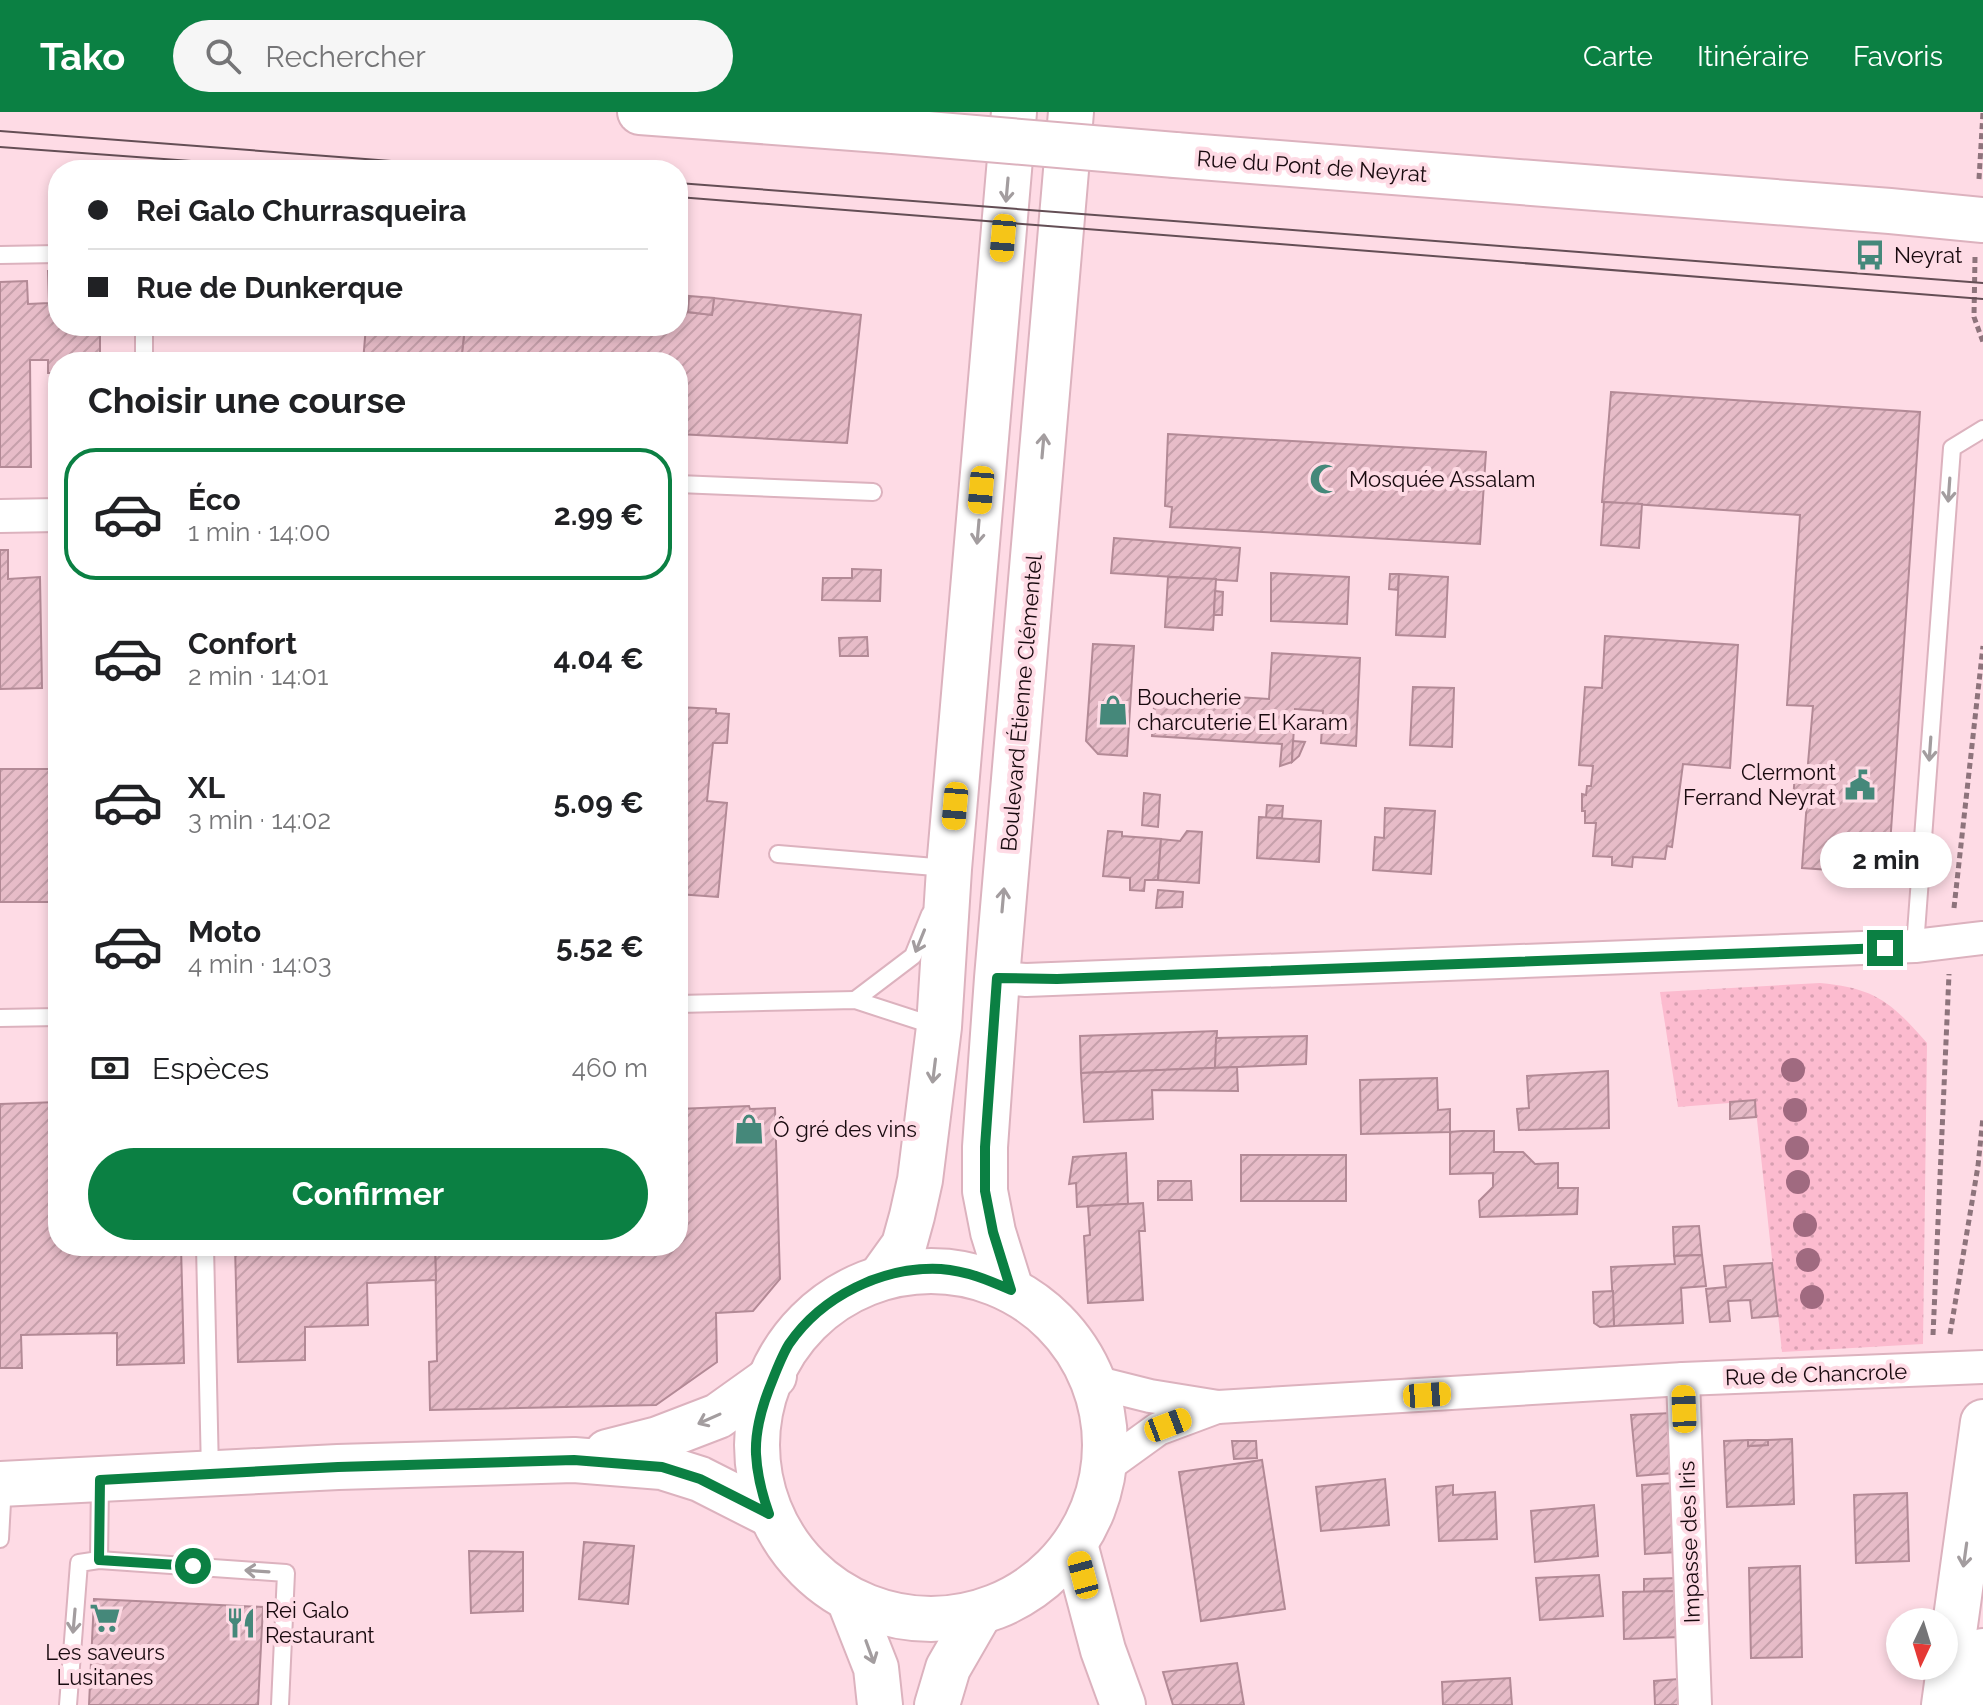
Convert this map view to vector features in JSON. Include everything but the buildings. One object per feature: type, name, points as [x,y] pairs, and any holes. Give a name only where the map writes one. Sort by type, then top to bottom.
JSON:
[{"type":"main road","name":"Rue du Pont de Neyrat","points":[[640,112],[1979,219]]},
{"type":"main road","points":[[881,1277],[904,1245],[912,1216],[920,1180],[939,1027],[949,869],[1014,112]]},
{"type":"main road","name":"Boulevard Étienne Clémentel","points":[[1011,1290],[993,1232],[985,1191],[985,1147],[1071,112]]},
{"type":"main road","points":[[941,1269],[976,1275],[1011,1290],[1069,1336],[1094,1382],[1103,1408],[1106,1430],[1104,1468],[1089,1519],[1076,1548],[1035,1585],[978,1616],[934,1620],[897,1616],[850,1602],[817,1578],[792,1549],[769,1514],[759,1483],[756,1452],[760,1414],[788,1346],[814,1315],[847,1291],[881,1277],[941,1269]]},
{"type":"main road","points":[[574,1460],[658,1439],[718,1416],[774,1376]]},
{"type":"main road","points":[[1944,1705],[1983,1422]]},
{"type":"main road","points":[[1,1484],[338,1467],[574,1460],[662,1467],[700,1479],[769,1514]]},
{"type":"main road","points":[[1076,1548],[1103,1650],[1123,1705]]},
{"type":"main road","points":[[850,1602],[876,1668],[880,1705]]},
{"type":"main road","points":[[937,1705],[948,1668],[978,1616]]},
{"type":"main road","points":[[1976,1705],[1983,1651]]},
{"type":"street","points":[[0,516],[48,515]]},
{"type":"street","points":[[997,978],[1042,980],[1915,946],[1983,938]]},
{"type":"street","name":"Rue de Chancrole","points":[[1094,1382],[1150,1396],[1218,1407],[1683,1379],[1939,1359],[1983,1367]]},
{"type":"street","name":"Impasse des Iris","points":[[1683,1379],[1695,1705]]},
{"type":"street","name":"Rue de Chancrole","points":[[1104,1468],[1158,1429],[1218,1407]]},
{"type":"lane","points":[[0,255],[48,254]]},
{"type":"lane","points":[[1915,946],[1952,448],[1983,429]]},
{"type":"lane","points":[[688,484],[873,492]]},
{"type":"lane","points":[[778,854],[949,869],[913,956],[855,1000]]},
{"type":"lane","points":[[688,1004],[855,1000],[939,1027]]},
{"type":"lane","points":[[0,1018],[48,1017]]},
{"type":"lane","points":[[205,1256],[210,1475]]},
{"type":"lane","points":[[99,1560],[100,1480]]},
{"type":"lane","points":[[0,1539],[1,1484]]},
{"type":"lane","points":[[68,1705],[79,1563],[99,1560],[286,1573],[280,1705]]},
{"type":"path","points":[[1983,112],[1974,317],[1983,342]]},
{"type":"path","points":[[1939,1359],[1949,944],[1983,646]]},
{"type":"path","points":[[1939,1359],[1978,1166],[1983,1117]]},
{"type":"shaded area","points":[[1820,983],[1869,993],[1892,1007],[1927,1043],[1923,1344],[1782,1352],[1755,1101],[1678,1107],[1660,992]]},
{"type":"tram line","points":[[0,131],[378,160]]},
{"type":"tram line","points":[[0,147],[178,160]]},
{"type":"tram line","points":[[688,184],[1983,283]]},
{"type":"tram line","points":[[688,198],[1983,299]]},
{"type":"place","name":"Neyrat","points":[[1870,255]]},
{"type":"place","name":"Mosquée Assalam","points":[[1325,479]]},
{"type":"place","name":"Boucherie charcuterie El Karam","points":[[1113,710]]},
{"type":"place","name":"Clermont Ferrand Neyrat","points":[[1860,785]]},
{"type":"place","name":"Ô gré des vins","points":[[749,1129]]},
{"type":"place","name":"Les saveurs Lusitanes","points":[[105,1618]]},
{"type":"place","name":"Rei Galo Restaurant","points":[[241,1623]]},
{"type":"route","points":[[193,1566],[99,1560],[100,1480],[338,1467],[574,1460],[662,1467],[700,1479],[769,1514],[759,1483],[756,1452],[760,1414],[788,1346],[814,1315],[847,1291],[881,1277],[913,1271],[941,1269],[976,1275],[1011,1290],[993,1232],[985,1191],[985,1147],[997,978],[1057,979],[1885,948]]}]
